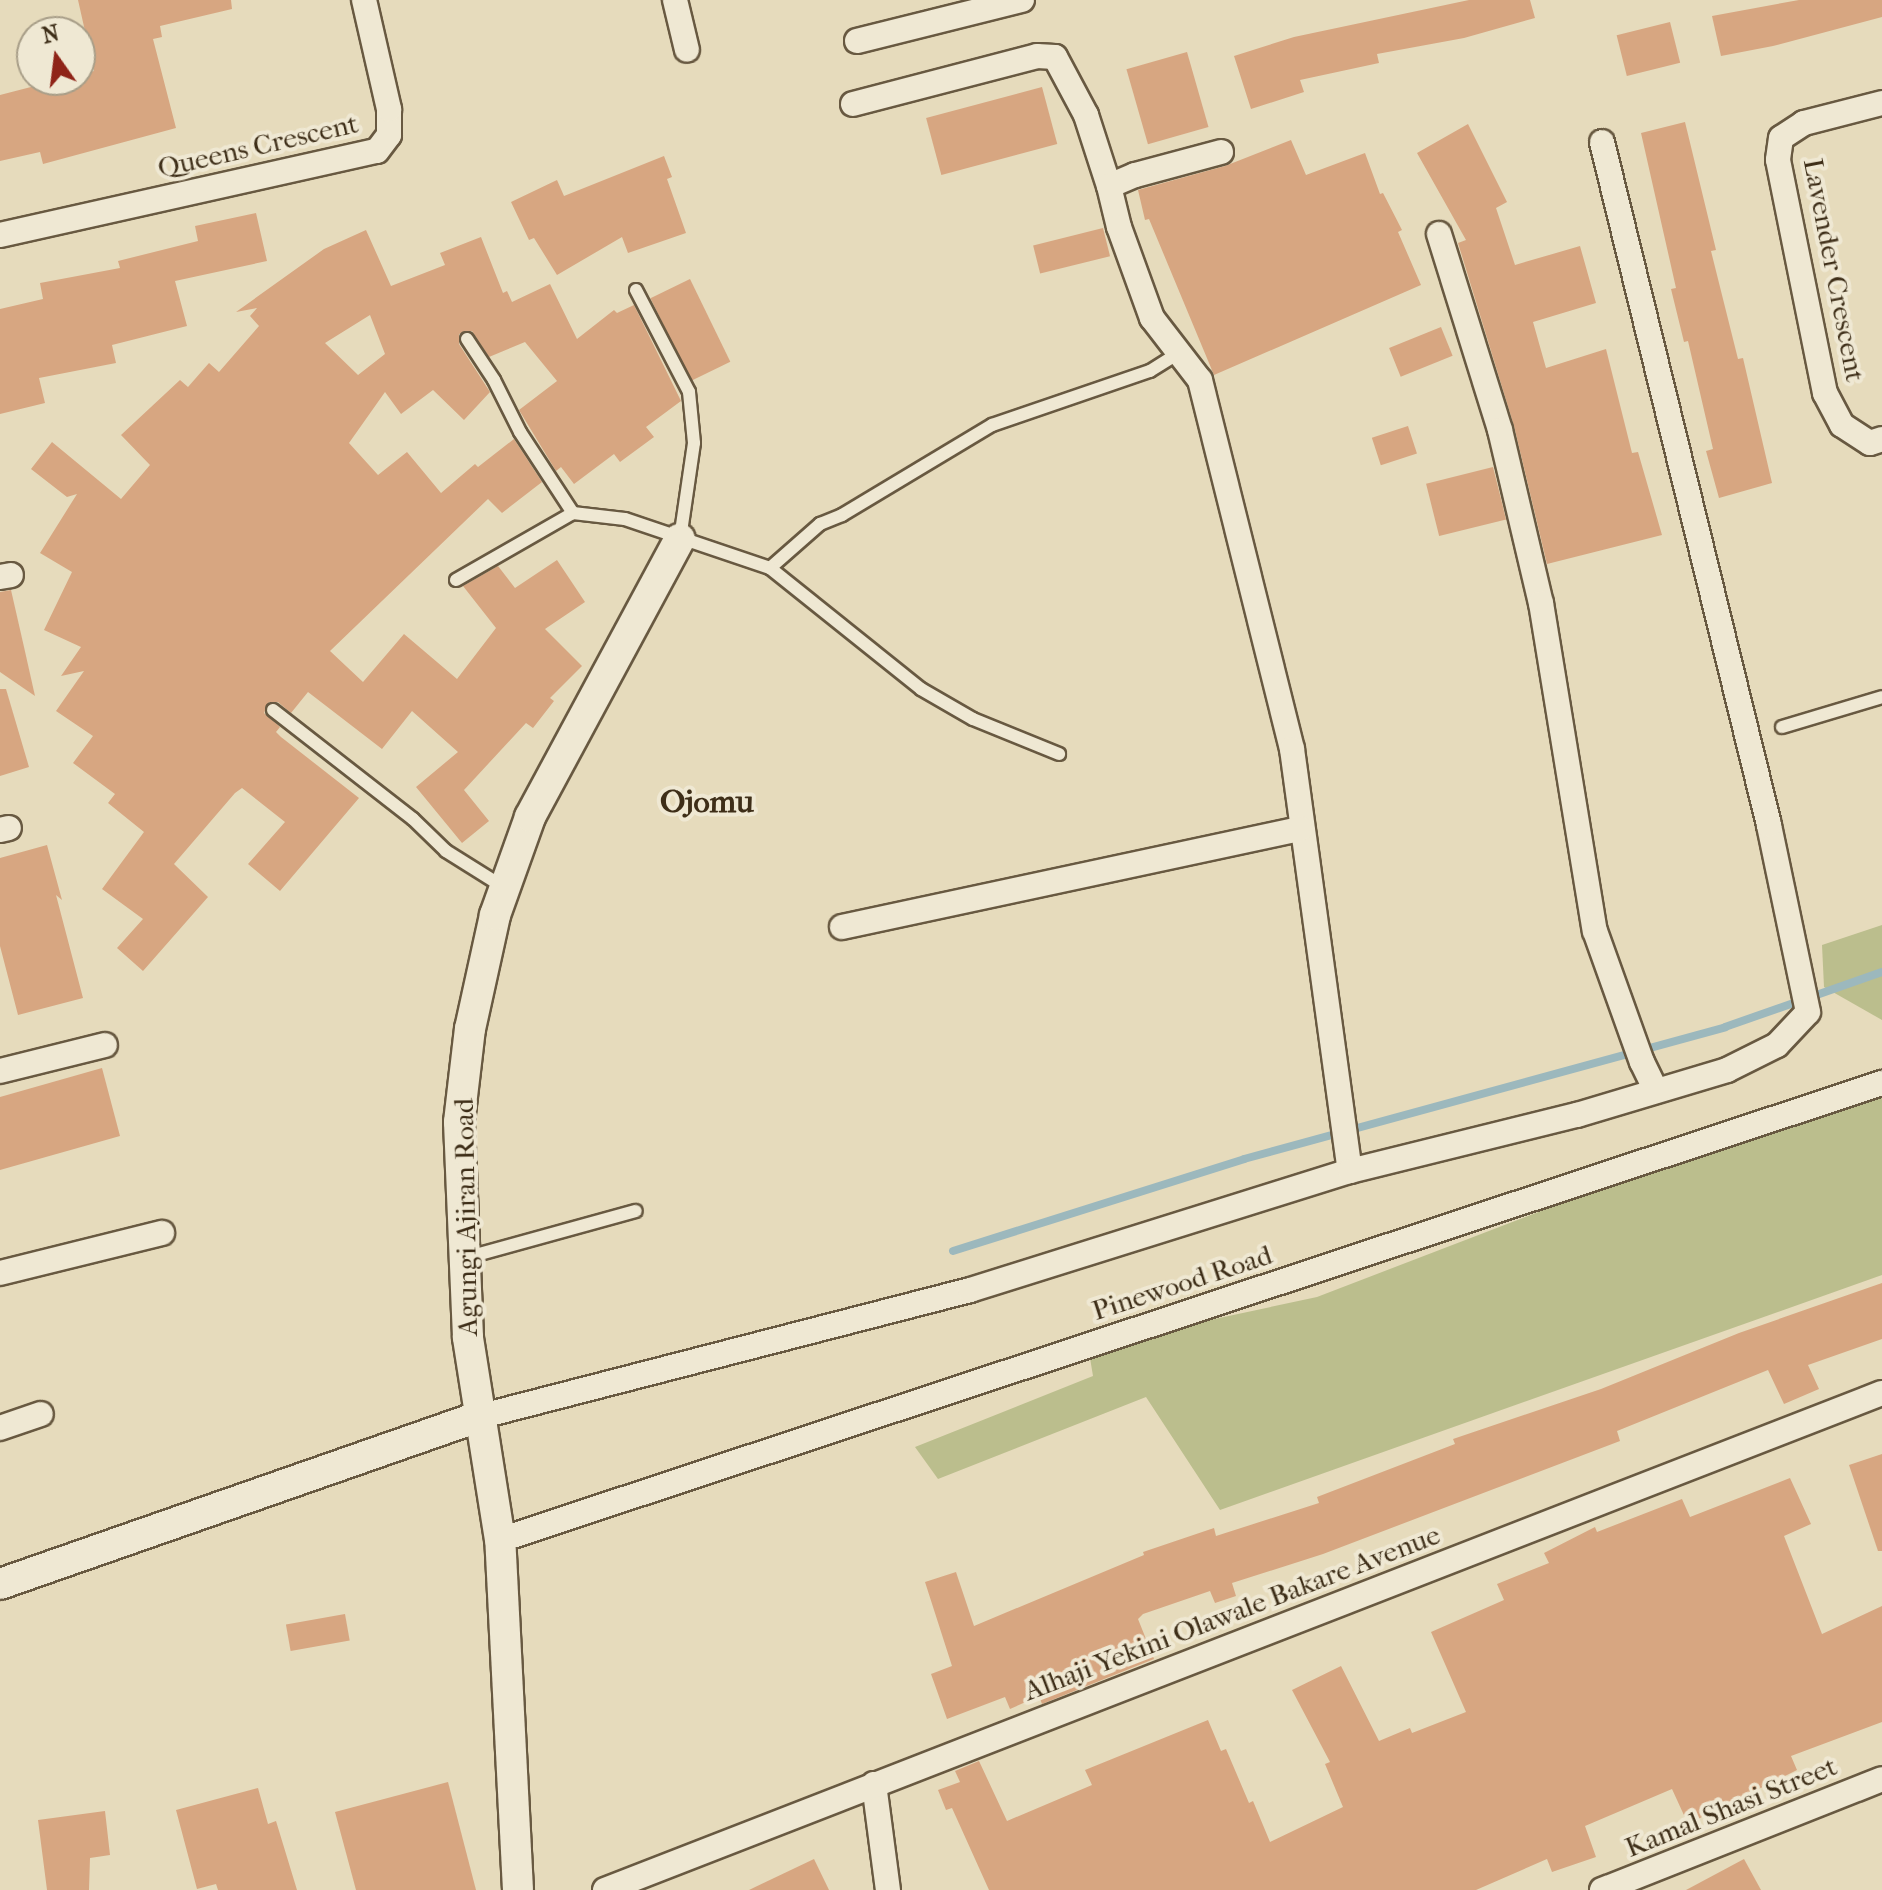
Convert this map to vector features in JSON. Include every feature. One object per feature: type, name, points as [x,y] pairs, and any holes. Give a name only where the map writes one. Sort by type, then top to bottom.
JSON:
[{"type":"street","name":"Queens Crescent","points":[[0,235],[377,151],[389,135],[389,109],[364,0]]},
{"type":"street","points":[[675,0],[687,50]]},
{"type":"street","points":[[857,41],[1022,0]]},
{"type":"street","points":[[853,104],[1037,56],[1055,57],[1086,115],[1119,227],[1152,318],[1200,380],[1292,749],[1350,1171]]},
{"type":"street","name":"Lavender Crescent","points":[[1882,103],[1804,123],[1781,138],[1778,160],[1825,393],[1842,425],[1870,443],[1882,439]]},
{"type":"street","points":[[0,1584],[478,1417],[970,1290],[1350,1171],[1577,1115],[1727,1070],[1777,1045],[1808,1012],[1769,825],[1602,142]]},
{"type":"street","points":[[1109,186],[1135,175],[1221,152]]},
{"type":"street","points":[[1439,234],[1500,430],[1541,603],[1595,931],[1631,1034],[1656,1091]]},
{"type":"street","name":"Agungi Ajiran Road","points":[[518,1890],[500,1540],[478,1417],[468,1337],[459,1122],[470,1029],[495,915],[530,817],[680,539]]},
{"type":"street","points":[[842,927],[1301,829]]},
{"type":"street","points":[[0,1071],[105,1045]]},
{"type":"street","name":"Pinewood Road","points":[[500,1540],[1882,1083]]},
{"type":"street","points":[[0,1273],[162,1233]]},
{"type":"street","name":"Alhaji Yekini Olawale Bakare Avenue","points":[[605,1890],[1882,1393]]},
{"type":"street","points":[[0,1428],[41,1414]]},
{"type":"street","name":"Kamal Shasi Street","points":[[1602,1890],[1882,1779]]},
{"type":"street","points":[[874,1784],[888,1890]]},
{"type":"lane","points":[[636,290],[689,392],[694,443],[680,539]]},
{"type":"lane","points":[[467,339],[494,380],[520,432],[573,513]]},
{"type":"lane","points":[[770,568],[820,524],[842,515],[992,425],[1150,371],[1180,352]]},
{"type":"lane","points":[[456,580],[573,513],[625,519],[770,568],[921,689],[973,719],[1059,754]]},
{"type":"lane","points":[[1782,727],[1882,697]]},
{"type":"lane","points":[[273,710],[413,819],[446,851],[505,888]]},
{"type":"lane","points":[[465,1258],[636,1211]]},
{"type":"green space","points":[[1882,925],[1882,1020],[1824,987],[1822,945]]},
{"type":"green space","points":[[1882,1080],[1882,1275],[1220,1510],[1146,1397],[938,1479],[915,1447],[1093,1376],[1088,1346],[1317,1297]]},
{"type":"building","points":[[78,0],[231,0],[232,9],[160,26],[162,37],[153,39],[176,128],[43,164],[40,152],[0,161],[0,95],[16,91],[16,96],[96,96],[96,16],[82,16]]},
{"type":"building","points":[[1469,0],[1530,0],[1535,18],[1464,38],[1377,54],[1379,63],[1300,80],[1304,92],[1251,109],[1234,56],[1294,37]]},
{"type":"building","points":[[1799,0],[1882,0],[1882,17],[1773,46],[1721,56],[1712,16]]},
{"type":"building","points":[[1670,22],[1680,63],[1627,76],[1617,35]]},
{"type":"building","points":[[1187,52],[1208,127],[1148,144],[1126,69]]},
{"type":"building","points":[[1042,87],[1057,144],[941,175],[926,118]]},
{"type":"building","points":[[1685,122],[1716,250],[1711,251],[1738,359],[1743,358],[1772,483],[1719,498],[1706,451],[1713,449],[1688,341],[1684,342],[1671,289],[1676,288],[1641,133]]},
{"type":"building","points":[[1468,124],[1507,202],[1496,208],[1515,265],[1580,246],[1596,303],[1533,322],[1546,368],[1606,349],[1632,453],[1638,452],[1662,535],[1547,564],[1514,426],[1458,243],[1466,240],[1417,153]]},
{"type":"building","points":[[1291,140],[1306,175],[1365,153],[1380,194],[1383,193],[1402,230],[1398,232],[1421,285],[1214,375],[1149,219],[1145,220],[1138,190],[1225,166]]},
{"type":"building","points":[[664,156],[672,177],[667,179],[686,233],[628,253],[622,237],[557,275],[534,238],[529,240],[511,202],[557,180],[564,196]]},
{"type":"building","points":[[256,213],[267,261],[175,281],[187,326],[112,345],[116,363],[39,378],[45,403],[0,414],[0,309],[43,299],[40,283],[120,268],[118,261],[198,241],[195,226]]},
{"type":"building","points":[[1103,228],[1110,256],[1040,274],[1033,245]]},
{"type":"building","points":[[366,230],[391,286],[445,265],[440,253],[481,237],[503,293],[507,291],[512,302],[550,284],[577,339],[614,310],[617,313],[634,305],[681,401],[646,427],[654,437],[620,462],[614,454],[574,484],[561,467],[556,471],[519,410],[557,381],[525,342],[489,357],[472,331],[459,334],[459,344],[490,392],[464,420],[433,390],[401,414],[385,392],[349,443],[378,475],[407,452],[441,493],[475,464],[478,467],[514,439],[542,482],[502,513],[488,499],[330,651],[363,682],[404,634],[457,679],[496,628],[463,586],[498,566],[515,588],[557,560],[585,602],[545,629],[582,666],[550,698],[554,701],[533,728],[526,723],[464,790],[489,821],[462,843],[416,787],[458,752],[412,711],[382,749],[308,692],[291,713],[278,702],[269,702],[264,713],[280,727],[276,732],[359,798],[280,891],[248,864],[285,822],[242,788],[235,793],[174,864],[208,897],[143,971],[117,948],[143,919],[102,889],[144,832],[108,803],[115,794],[73,763],[93,736],[56,711],[84,671],[61,676],[81,647],[44,630],[72,572],[40,553],[77,494],[67,497],[31,469],[52,442],[121,499],[150,465],[121,435],[180,380],[188,387],[209,363],[219,372],[259,326],[250,316],[257,308],[236,312],[324,249]],"holes":[[[370,315],[385,354],[358,375],[325,343]]]},
{"type":"building","points":[[690,279],[730,362],[691,381],[650,298]]},
{"type":"building","points":[[1441,327],[1453,356],[1401,377],[1389,348]]},
{"type":"building","points":[[1408,426],[1417,454],[1381,465],[1372,438]]},
{"type":"building","points":[[1493,467],[1506,519],[1439,536],[1426,484]]},
{"type":"building","points":[[11,590],[35,696],[0,672],[0,592]]},
{"type":"building","points":[[0,689],[6,689],[29,767],[0,776]]},
{"type":"building","points":[[47,845],[62,900],[56,895],[83,998],[18,1015],[0,946],[0,858]]},
{"type":"building","points":[[102,1068],[120,1136],[0,1170],[0,1097]]},
{"type":"building","points":[[1882,1283],[1882,1339],[1808,1365],[1819,1389],[1784,1404],[1768,1370],[1617,1431],[1620,1441],[1323,1554],[1232,1583],[1236,1596],[1215,1603],[1210,1591],[1143,1614],[1138,1619],[1154,1659],[1042,1704],[1039,1696],[1010,1709],[1005,1697],[947,1719],[931,1674],[952,1666],[925,1582],[956,1572],[974,1626],[1144,1555],[1143,1552],[1214,1528],[1216,1536],[1319,1503],[1317,1497],[1455,1444],[1453,1439],[1601,1389],[1739,1333]]},
{"type":"building","points":[[1882,1454],[1882,1551],[1878,1551],[1849,1465]]},
{"type":"building","points":[[1790,1478],[1811,1524],[1784,1536],[1822,1634],[1882,1606],[1882,1722],[1791,1756],[1797,1770],[1688,1824],[1672,1789],[1585,1826],[1596,1857],[1552,1872],[1547,1859],[1476,1890],[989,1890],[952,1808],[946,1810],[938,1790],[960,1782],[955,1771],[979,1761],[1007,1821],[1092,1785],[1085,1770],[1208,1720],[1221,1751],[1226,1749],[1249,1803],[1253,1801],[1270,1842],[1343,1807],[1325,1764],[1330,1762],[1292,1690],[1341,1666],[1379,1741],[1410,1728],[1412,1733],[1466,1712],[1431,1632],[1504,1600],[1497,1584],[1549,1563],[1544,1553],[1595,1527],[1597,1532],[1682,1499],[1690,1517]]},
{"type":"building","points":[[345,1614],[350,1641],[291,1651],[286,1624]]},
{"type":"building","points":[[448,1782],[476,1890],[356,1890],[335,1812]]},
{"type":"building","points":[[258,1788],[268,1824],[276,1821],[297,1890],[218,1890],[216,1884],[197,1889],[176,1810]]},
{"type":"building","points":[[105,1811],[110,1855],[90,1858],[89,1890],[47,1890],[38,1820]]},
{"type":"building","points":[[814,1859],[829,1890],[749,1890]]},
{"type":"building","points":[[1744,1859],[1761,1890],[1686,1890]]},
{"type":"waterway","points":[[953,1251],[1244,1159],[1725,1027],[1882,972]]},
{"type":"district","name":"Ojomu","points":[[707,802]]}]
